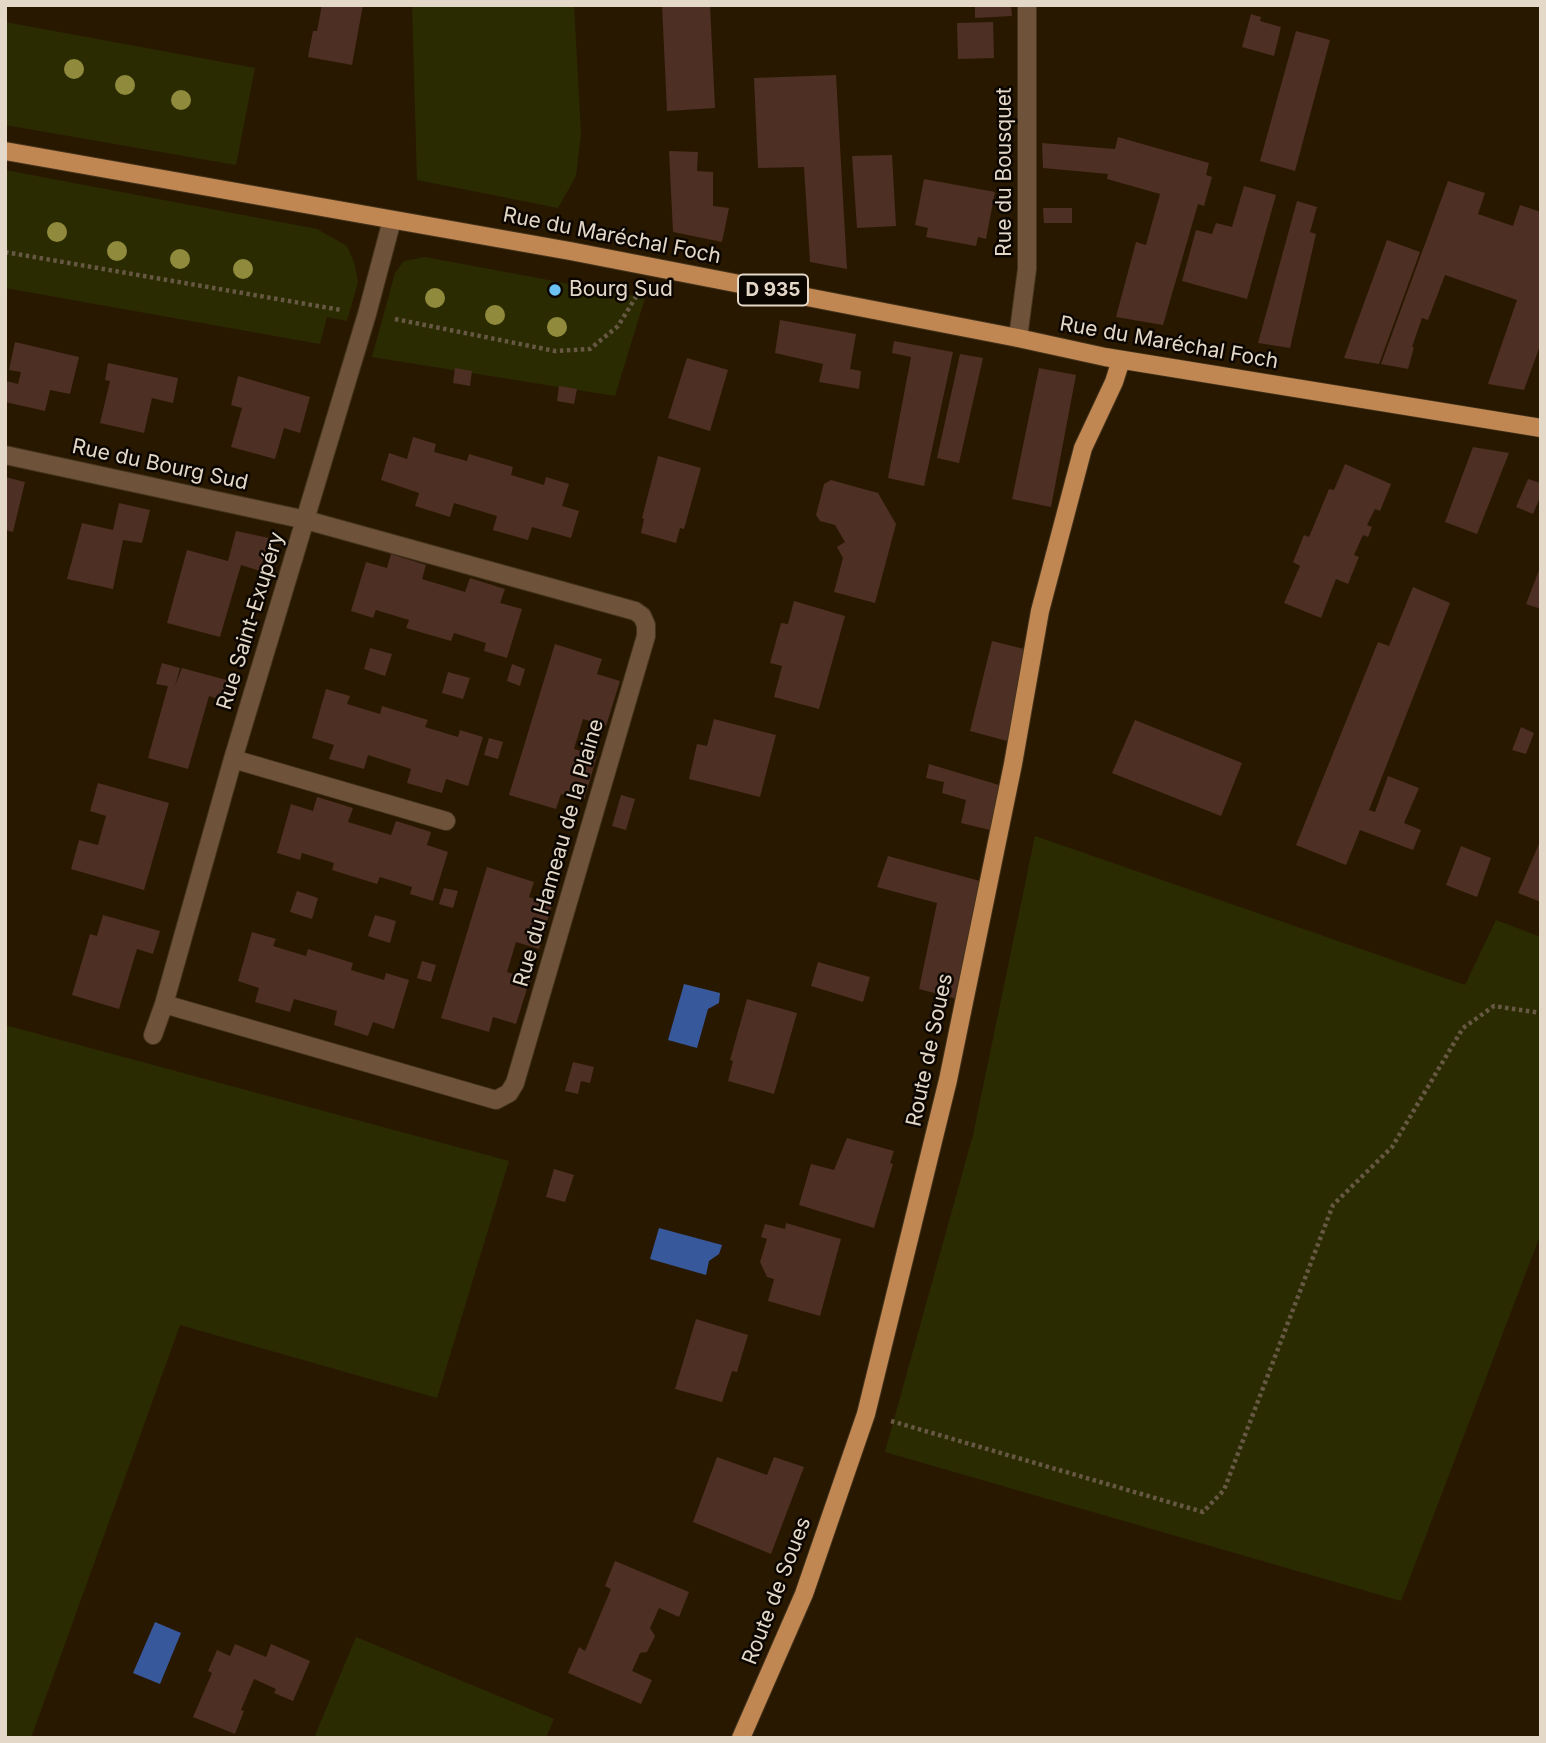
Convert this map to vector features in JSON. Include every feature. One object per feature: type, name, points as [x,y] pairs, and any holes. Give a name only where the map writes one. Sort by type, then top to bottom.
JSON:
[{"type":"main road","name":"Rue du Maréchal Foch","points":[[5,151],[582,253],[1121,360],[1541,428]]},
{"type":"main road","name":"Route de Soues","points":[[741,1738],[804,1594],[866,1415],[948,1080],[1013,764],[1040,611],[1083,448],[1114,382],[1121,360]]},
{"type":"street","name":"Rue du Bousquet","points":[[1018,338],[1027,269],[1027,5]]},
{"type":"street","name":"Rue Saint-Exupéry","points":[[153,1035],[368,314],[392,220]]},
{"type":"street","name":"Rue du Bourg Sud","points":[[5,455],[306,520]]},
{"type":"street","name":"Rue du Hameau de la Plaine","points":[[164,1004],[496,1100],[509,1093],[515,1083],[646,636],[646,625],[642,616],[635,611],[306,520]]},
{"type":"street","points":[[233,760],[446,821]]},
{"type":"path","points":[[866,1415],[1203,1512],[1224,1490],[1333,1205],[1392,1147],[1463,1027],[1494,1006],[1541,1013]]},
{"type":"shaded area","points":[[412,5],[574,5],[581,134],[576,176],[558,208],[417,180]]},
{"type":"shaded area","points":[[5,22],[255,68],[236,165],[5,125]]},
{"type":"shaded area","points":[[5,170],[317,229],[347,246],[354,262],[358,282],[347,321],[327,317],[320,344],[5,288]]},
{"type":"shaded area","points":[[425,257],[645,298],[615,396],[372,357],[395,273],[404,261]]},
{"type":"shaded area","points":[[1035,836],[1465,985],[1496,920],[1541,937],[1541,1233],[1401,1601],[885,1452],[973,1135]]},
{"type":"shaded area","points":[[5,1025],[509,1161],[437,1398],[180,1325],[31,1738],[5,1738]]},
{"type":"shaded area","points":[[356,1637],[554,1719],[546,1738],[314,1738]]},
{"type":"water","points":[[684,984],[720,993],[719,1003],[708,1009],[697,1048],[668,1040]]},
{"type":"water","points":[[659,1228],[722,1245],[719,1254],[709,1261],[706,1275],[650,1259]]},
{"type":"water","points":[[155,1622],[181,1633],[160,1684],[133,1673]]},
{"type":"building","points":[[322,5],[363,5],[352,65],[308,57]]},
{"type":"building","points":[[662,5],[710,5],[715,108],[667,111]]},
{"type":"building","points":[[975,5],[1011,5],[1012,16],[975,18]]},
{"type":"building","points":[[1251,14],[1261,17],[1260,21],[1281,27],[1274,56],[1242,47]]},
{"type":"building","points":[[993,22],[994,58],[958,59],[957,23]]},
{"type":"building","points":[[1296,31],[1330,40],[1295,171],[1260,161]]},
{"type":"building","points":[[836,75],[847,269],[810,262],[804,167],[758,168],[754,78]]},
{"type":"building","points":[[1118,137],[1209,163],[1206,175],[1212,177],[1204,206],[1198,204],[1163,325],[1116,317],[1136,242],[1146,245],[1160,194],[1107,179],[1108,174],[1043,168],[1042,143],[1115,149]]},
{"type":"building","points":[[669,151],[698,152],[697,171],[713,172],[713,206],[729,208],[722,242],[673,232]]},
{"type":"building","points":[[892,155],[896,226],[857,228],[852,156]]},
{"type":"building","points":[[924,179],[995,192],[986,239],[978,237],[976,246],[926,237],[928,228],[915,225]]},
{"type":"building","points":[[1448,181],[1485,193],[1478,214],[1513,226],[1520,205],[1541,212],[1541,343],[1524,390],[1488,384],[1517,300],[1445,275],[1428,320],[1422,318],[1408,369],[1381,364]]},
{"type":"building","points":[[1244,186],[1276,195],[1247,299],[1182,281],[1196,230],[1212,234],[1216,223],[1232,227]]},
{"type":"building","points":[[1297,201],[1317,207],[1310,232],[1316,234],[1290,348],[1258,343]]},
{"type":"building","points":[[1043,208],[1072,208],[1072,223],[1044,223]]},
{"type":"building","points":[[1387,240],[1420,252],[1379,364],[1344,358]]},
{"type":"building","points":[[780,320],[856,334],[850,369],[861,371],[859,389],[819,382],[823,364],[775,353]]},
{"type":"building","points":[[894,341],[953,352],[924,486],[888,478],[911,357],[892,353]]},
{"type":"building","points":[[15,342],[79,357],[70,394],[50,390],[45,411],[5,402],[6,381],[18,384],[21,372],[9,370]]},
{"type":"building","points":[[960,354],[983,358],[959,463],[937,458]]},
{"type":"building","points":[[687,358],[728,370],[710,431],[668,418]]},
{"type":"building","points":[[108,363],[178,378],[173,403],[152,398],[144,433],[100,423],[110,381],[105,380]]},
{"type":"building","points":[[455,368],[472,371],[470,386],[453,383]]},
{"type":"building","points":[[1039,368],[1076,375],[1051,507],[1012,499]]},
{"type":"building","points":[[238,376],[310,397],[300,433],[284,428],[275,459],[231,447],[242,408],[231,405]]},
{"type":"building","points":[[559,386],[577,389],[574,404],[557,401]]},
{"type":"building","points":[[413,437],[436,444],[434,452],[467,461],[469,454],[513,467],[511,475],[544,485],[546,477],[569,484],[562,506],[579,511],[571,538],[532,527],[528,540],[493,530],[497,516],[454,503],[450,517],[415,506],[419,493],[381,480],[389,453],[407,459]]},
{"type":"building","points":[[1473,447],[1509,453],[1477,534],[1445,522]]},
{"type":"building","points":[[658,456],[701,468],[684,529],[680,528],[676,543],[641,533],[642,518]]},
{"type":"building","points":[[1345,464],[1391,484],[1380,511],[1375,509],[1367,525],[1372,527],[1368,537],[1363,535],[1354,555],[1359,557],[1348,584],[1336,579],[1321,618],[1284,603],[1300,566],[1293,562],[1304,535],[1309,537],[1329,489],[1334,490]]},
{"type":"building","points":[[5,477],[25,482],[13,532],[5,530]]},
{"type":"building","points":[[1528,479],[1541,483],[1541,495],[1533,514],[1516,507]]},
{"type":"building","points":[[831,480],[878,493],[896,524],[875,603],[834,592],[843,558],[837,547],[845,542],[835,525],[820,521],[816,515],[824,484]]},
{"type":"building","points":[[119,503],[150,510],[142,543],[123,540],[113,589],[67,579],[82,523],[113,530]]},
{"type":"building","points":[[236,531],[269,538],[260,571],[241,565],[220,637],[167,623],[187,550],[228,561]]},
{"type":"building","points":[[391,554],[426,565],[422,579],[465,592],[470,578],[505,589],[500,603],[522,609],[507,658],[484,651],[486,643],[454,633],[451,641],[406,628],[409,620],[376,610],[373,618],[351,611],[366,562],[387,568]]},
{"type":"building","points":[[1541,565],[1541,609],[1526,604]]},
{"type":"building","points":[[1413,587],[1450,603],[1369,810],[1375,812],[1388,776],[1419,788],[1404,823],[1421,830],[1413,850],[1360,830],[1346,865],[1296,845],[1378,642],[1389,646]]},
{"type":"building","points":[[794,601],[845,616],[819,709],[774,697],[782,666],[770,663],[781,623],[788,624]]},
{"type":"building","points":[[992,641],[1024,649],[1018,701],[1007,741],[970,731]]},
{"type":"building","points":[[555,644],[602,659],[597,674],[620,681],[606,726],[583,719],[574,749],[597,756],[584,800],[561,794],[556,809],[509,795]]},
{"type":"building","points":[[370,648],[392,654],[385,676],[364,669]]},
{"type":"building","points":[[162,663],[180,668],[175,686],[182,668],[234,682],[227,702],[209,696],[188,769],[148,758],[168,686],[156,684]]},
{"type":"building","points":[[512,664],[525,669],[520,686],[507,681]]},
{"type":"building","points":[[448,672],[470,678],[463,699],[442,693]]},
{"type":"building","points":[[326,689],[350,696],[347,704],[380,714],[382,706],[428,720],[425,727],[458,737],[460,730],[483,737],[468,786],[446,779],[442,793],[407,783],[411,769],[368,755],[364,769],[329,759],[334,745],[312,738]]},
{"type":"building","points":[[714,719],[776,735],[760,797],[689,779],[697,744],[707,746]]},
{"type":"building","points":[[1135,720],[1242,763],[1221,816],[1112,773]]},
{"type":"building","points":[[1521,727],[1534,733],[1526,754],[1512,750]]},
{"type":"building","points":[[489,738],[503,742],[498,759],[484,755]]},
{"type":"building","points":[[929,764],[999,785],[990,830],[961,823],[966,800],[942,793],[944,782],[926,778]]},
{"type":"building","points":[[98,783],[169,803],[144,890],[71,869],[79,840],[98,845],[106,816],[90,811]]},
{"type":"building","points":[[621,795],[635,799],[626,830],[612,826]]},
{"type":"building","points":[[317,797],[353,808],[348,822],[391,835],[396,821],[431,832],[427,845],[448,852],[433,901],[410,894],[412,887],[380,877],[377,884],[332,870],[334,863],[302,853],[300,860],[277,853],[291,804],[313,811]]},
{"type":"building","points":[[1541,839],[1541,902],[1518,893]]},
{"type":"building","points":[[1461,846],[1491,858],[1477,897],[1446,885]]},
{"type":"building","points":[[888,856],[980,881],[957,999],[919,989],[937,903],[877,887]]},
{"type":"building","points":[[487,867],[534,882],[529,897],[552,905],[539,949],[516,942],[507,972],[530,979],[516,1024],[493,1017],[489,1032],[441,1018]]},
{"type":"building","points":[[444,888],[458,891],[453,908],[439,904]]},
{"type":"building","points":[[297,891],[318,898],[312,919],[290,912]]},
{"type":"building","points":[[103,915],[160,931],[153,954],[137,949],[119,1009],[72,995],[90,934],[97,936]]},
{"type":"building","points":[[375,915],[396,921],[390,943],[368,936]]},
{"type":"building","points":[[252,932],[276,939],[273,946],[306,956],[308,949],[353,963],[351,970],[384,980],[386,973],[409,980],[394,1029],[373,1022],[368,1036],[334,1025],[337,1011],[294,999],[290,1012],[255,1002],[259,988],[238,981]]},
{"type":"building","points":[[422,961],[436,965],[431,982],[417,978]]},
{"type":"building","points":[[818,962],[870,977],[863,1002],[811,986]]},
{"type":"building","points":[[747,999],[797,1013],[774,1094],[728,1081],[733,1061],[730,1060]]},
{"type":"building","points":[[573,1062],[594,1067],[590,1083],[581,1081],[578,1094],[565,1091]]},
{"type":"building","points":[[847,1138],[894,1151],[890,1163],[893,1164],[874,1228],[799,1205],[811,1164],[834,1170]]},
{"type":"building","points":[[554,1169],[574,1175],[565,1202],[546,1197]]},
{"type":"building","points":[[786,1223],[841,1239],[820,1316],[768,1301],[774,1279],[767,1277],[760,1262],[767,1239],[761,1237],[765,1224],[785,1229]]},
{"type":"building","points":[[696,1319],[748,1335],[737,1372],[732,1371],[722,1402],[675,1389]]},
{"type":"building","points":[[717,1457],[767,1475],[774,1457],[804,1467],[771,1554],[693,1522]]},
{"type":"building","points":[[615,1561],[689,1592],[679,1617],[659,1608],[650,1628],[655,1636],[647,1652],[640,1653],[632,1671],[652,1680],[641,1704],[568,1673],[579,1647],[585,1651],[611,1589],[605,1586]]},
{"type":"building","points":[[235,1644],[266,1657],[271,1644],[310,1661],[293,1701],[274,1693],[276,1689],[254,1679],[241,1710],[244,1711],[235,1734],[193,1717],[212,1673],[208,1671],[217,1650],[230,1656]]},
{"type":"place","name":"Bourg Sud","points":[[555,290]]}]
